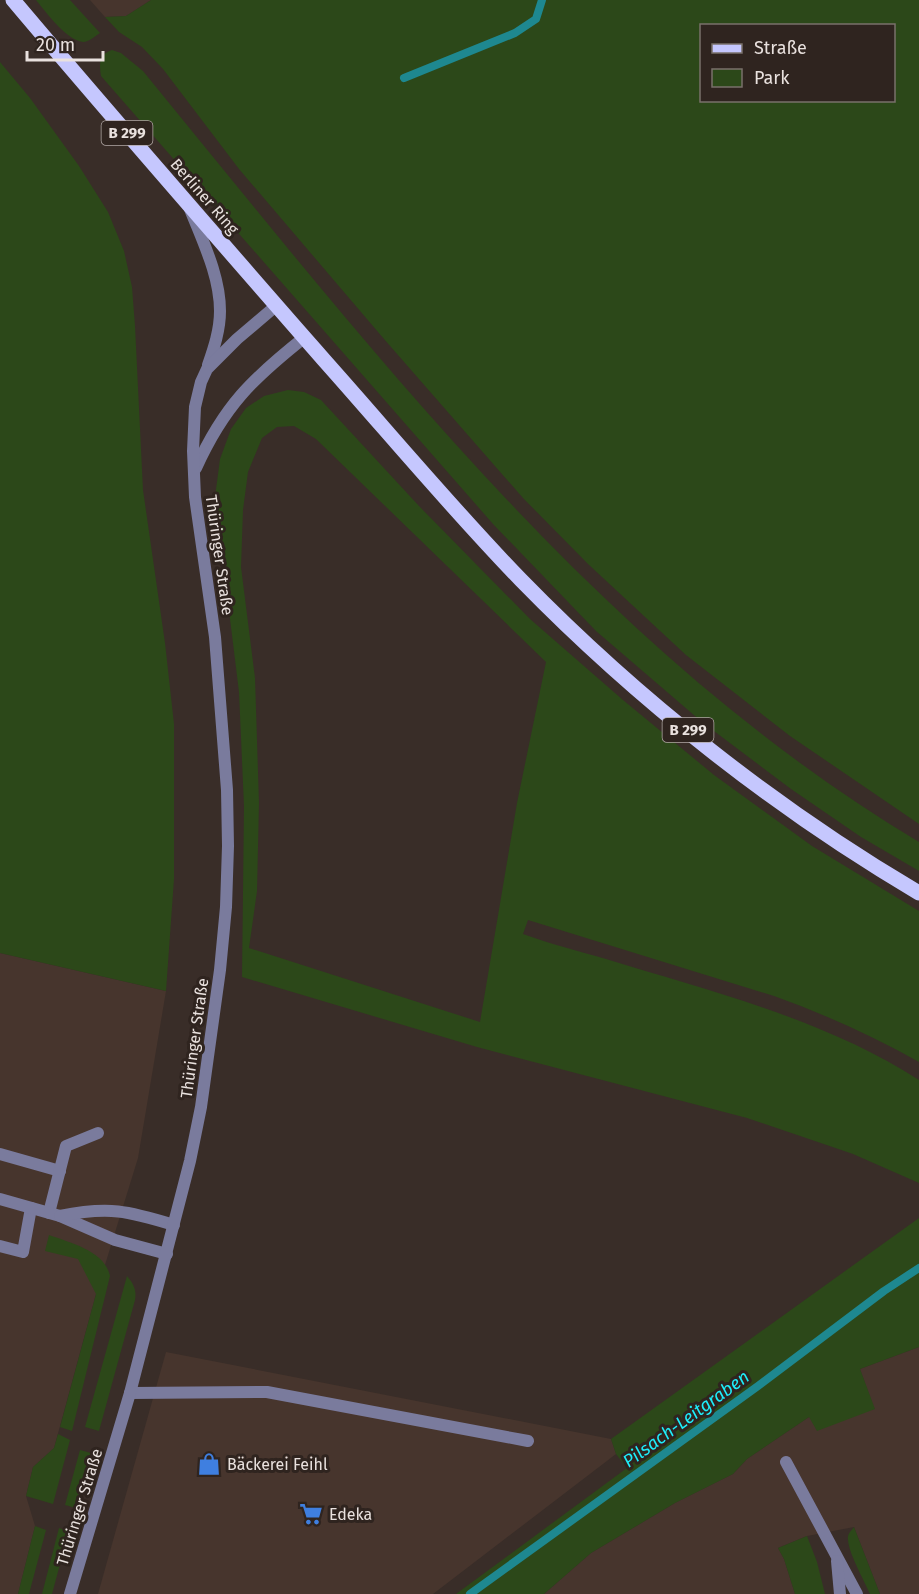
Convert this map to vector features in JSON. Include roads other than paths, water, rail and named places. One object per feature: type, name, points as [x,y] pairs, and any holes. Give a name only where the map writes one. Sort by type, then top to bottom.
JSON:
[{"type":"main road","name":"Berliner Ring","points":[[13,0],[277,305]]},
{"type":"main road","name":"B 299","points":[[277,305],[521,580],[631,683],[788,808],[919,893]]},
{"type":"street","points":[[187,203],[209,258],[219,298],[218,329],[207,369]]},
{"type":"street","name":"Thüringer Straße","points":[[70,1594],[130,1393],[174,1225],[201,1107],[220,970],[226,907],[227,790],[215,637],[195,497],[195,407],[201,382],[207,369],[237,339],[277,305]]},
{"type":"street","name":"Thüringer Straße","points":[[194,472],[206,446],[232,405],[258,375],[305,337]]},
{"type":"street","points":[[55,1214],[60,1171],[66,1146],[98,1132]]},
{"type":"street","points":[[0,1154],[60,1171]]},
{"type":"street","points":[[0,1199],[55,1214],[105,1236],[167,1254]]},
{"type":"street","points":[[0,1246],[23,1252],[31,1208]]},
{"type":"street","points":[[55,1214],[111,1210],[138,1214],[174,1225]]},
{"type":"street","points":[[130,1393],[267,1392],[528,1441]]},
{"type":"street","points":[[786,1462],[857,1594]]},
{"type":"street","points":[[837,1557],[840,1594]]},
{"type":"waterway","points":[[404,78],[515,33],[536,19],[542,0]]},
{"type":"waterway","name":"Pilsach-Leitgraben","points":[[470,1594],[758,1386],[884,1291],[919,1268]]},
{"type":"place","name":"Bäckerei Feihl","points":[[209,1464]]},
{"type":"place","name":"Edeka","points":[[311,1514]]}]
